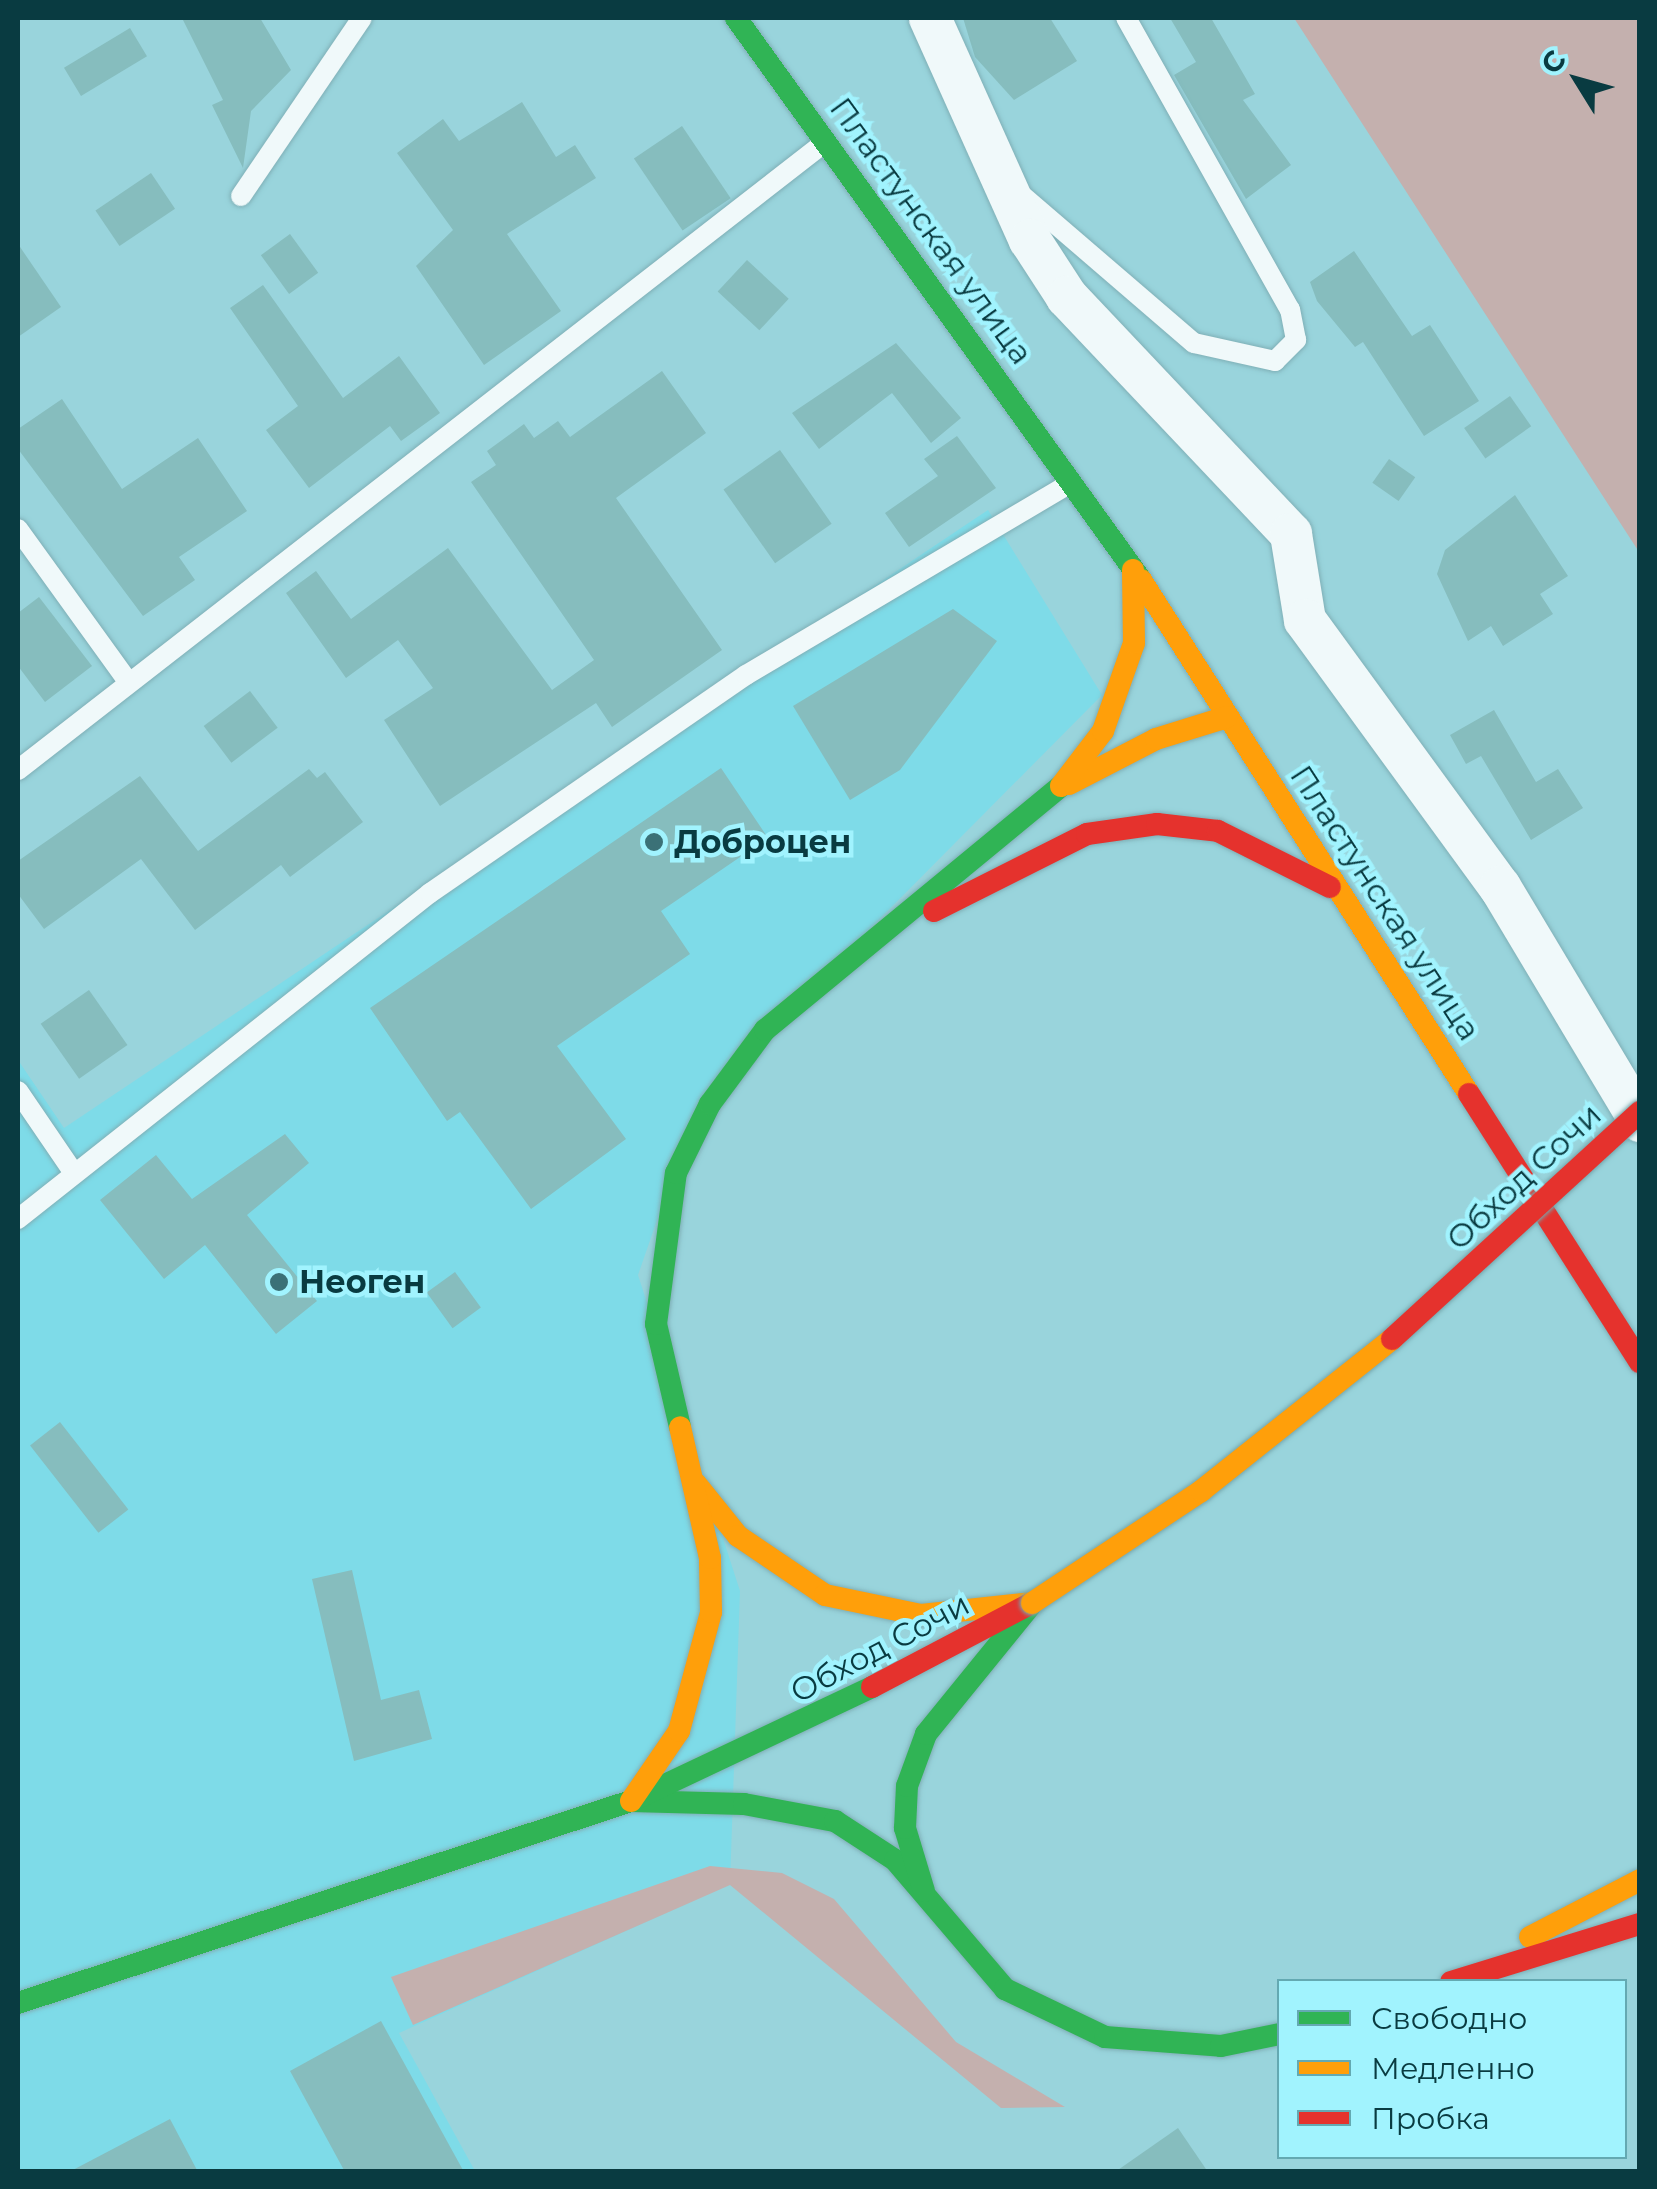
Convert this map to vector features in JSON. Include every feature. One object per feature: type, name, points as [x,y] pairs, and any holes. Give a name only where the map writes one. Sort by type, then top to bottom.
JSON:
[{"type":"main road","name":"Пластунская улица","points":[[736,18],[1132,568],[1640,1362]]},
{"type":"main road","points":[[1058,790],[1121,691],[1134,643],[1132,568]]},
{"type":"main road","points":[[1186,754],[1227,717]]},
{"type":"main road","points":[[631,1801],[679,1731],[702,1670],[710,1576],[695,1482],[656,1324],[676,1172],[710,1104],[766,1030],[1058,790],[1156,738],[1227,717]]},
{"type":"main road","points":[[873,940],[1088,834],[1130,801]]},
{"type":"main road","points":[[1088,834],[1157,824],[1218,830],[1342,894]]},
{"type":"main road","name":"Обход Сочи","points":[[18,2003],[631,1801],[770,1742],[1032,1603],[1201,1491],[1359,1369],[1640,1112]]},
{"type":"main road","points":[[695,1482],[738,1536],[825,1595],[921,1615],[1032,1603]]},
{"type":"main road","points":[[928,1900],[905,1828],[907,1786],[926,1734],[1032,1603]]},
{"type":"main road","points":[[631,1801],[744,1804],[836,1821],[895,1860],[964,1952],[1055,2019],[1162,2044],[1277,2034]]},
{"type":"main road","points":[[1483,1970],[1566,1912],[1640,1880]]},
{"type":"main road","points":[[1459,1979],[1640,1924]]},
{"type":"street","points":[[930,18],[1067,298],[1291,534],[1305,620],[1500,887],[1640,1121]]},
{"type":"lane","points":[[242,196],[362,18]]},
{"type":"lane","points":[[1005,177],[1194,343],[1275,361],[1296,340],[1290,310],[1126,18]]},
{"type":"lane","points":[[18,770],[127,680],[826,141]]},
{"type":"lane","points":[[18,1219],[430,894],[746,675],[1073,482]]},
{"type":"lane","points":[[18,529],[127,680]]},
{"type":"lane","points":[[18,1091],[74,1173]]},
{"type":"shaded area","points":[[1294,18],[1639,18],[1639,552]]},
{"type":"shaded area","points":[[988,510],[1102,695],[698,1102],[638,1275],[740,1591],[730,1884],[399,2033],[475,2171],[18,2171],[18,1060],[64,1128]]},
{"type":"shaded area","points":[[710,1866],[782,1873],[834,1899],[956,2042],[1065,2107],[1001,2108],[730,1885],[413,2025],[391,1977]]},
{"type":"building","points":[[182,18],[260,18],[291,70],[251,111],[243,168],[212,105],[223,100]]},
{"type":"building","points":[[963,18],[1050,18],[1077,61],[1014,100],[975,57]]},
{"type":"building","points":[[1170,18],[1211,18],[1255,94],[1243,100],[1291,165],[1246,199],[1174,75],[1196,62]]},
{"type":"building","points":[[130,28],[147,56],[81,96],[64,68]]},
{"type":"building","points":[[522,102],[556,157],[575,145],[596,178],[507,234],[561,311],[484,365],[416,266],[453,230],[397,153],[443,119],[459,141]]},
{"type":"building","points":[[682,126],[731,198],[683,231],[634,158]]},
{"type":"building","points":[[151,173],[175,209],[119,246],[95,210]]},
{"type":"building","points":[[290,234],[318,273],[289,294],[261,255]]},
{"type":"building","points":[[18,244],[61,307],[18,337]]},
{"type":"building","points":[[1354,251],[1412,336],[1430,325],[1479,401],[1424,436],[1363,342],[1355,347],[1317,301],[1310,282]]},
{"type":"building","points":[[747,260],[789,299],[759,330],[718,291]]},
{"type":"building","points":[[263,285],[343,398],[399,356],[440,413],[401,441],[390,426],[309,488],[266,430],[298,406],[230,308]]},
{"type":"building","points":[[896,343],[961,418],[931,443],[892,393],[819,449],[792,413]]},
{"type":"building","points":[[662,371],[706,433],[616,498],[722,650],[612,727],[596,703],[440,806],[384,720],[433,688],[398,640],[346,678],[286,593],[316,571],[351,619],[448,548],[552,690],[594,660],[471,482],[496,465],[487,451],[524,424],[534,438],[558,421],[570,437]]},
{"type":"building","points":[[1510,396],[1531,426],[1485,458],[1464,428]]},
{"type":"building","points":[[62,399],[122,489],[198,438],[247,511],[179,557],[195,580],[143,616],[18,449],[18,429]]},
{"type":"building","points":[[957,436],[996,488],[909,547],[885,513],[938,476],[924,459]]},
{"type":"building","points":[[780,450],[832,524],[775,563],[723,490]]},
{"type":"building","points":[[1389,459],[1415,477],[1399,501],[1372,483]]},
{"type":"building","points":[[1515,495],[1568,576],[1540,594],[1553,614],[1503,646],[1491,626],[1468,641],[1437,574],[1445,550]]},
{"type":"building","points":[[39,597],[92,666],[45,702],[18,666],[18,613]]},
{"type":"building","points":[[953,609],[997,641],[900,770],[850,800],[793,706]]},
{"type":"building","points":[[250,691],[278,728],[231,763],[204,726]]},
{"type":"building","points":[[1494,710],[1536,782],[1558,769],[1583,808],[1531,840],[1481,756],[1466,764],[1450,735]]},
{"type":"building","points":[[721,768],[768,838],[661,911],[690,954],[557,1046],[626,1139],[531,1209],[460,1112],[447,1121],[370,1008]]},
{"type":"building","points":[[309,769],[317,778],[325,772],[363,822],[290,877],[281,865],[195,930],[141,859],[44,929],[18,894],[18,861],[140,776],[198,851]]},
{"type":"building","points":[[89,990],[127,1045],[79,1079],[41,1024]]},
{"type":"building","points":[[285,1134],[309,1163],[247,1215],[317,1301],[276,1334],[205,1245],[164,1279],[100,1200],[156,1155],[192,1199]]},
{"type":"building","points":[[455,1272],[481,1308],[453,1328],[427,1293]]},
{"type":"building","points":[[60,1422],[128,1509],[98,1533],[30,1445]]},
{"type":"building","points":[[352,1570],[381,1700],[419,1690],[432,1739],[354,1761],[312,1579]]},
{"type":"building","points":[[381,2021],[464,2172],[345,2172],[290,2071]]},
{"type":"building","points":[[170,2119],[198,2172],[69,2172]]},
{"type":"building","points":[[1178,2128],[1208,2172],[1115,2172]]},
{"type":"traffic: fast","points":[[736,18],[1141,580]]},
{"type":"traffic: fast","points":[[680,1427],[656,1324],[676,1173],[710,1104],[765,1030],[1061,786]]},
{"type":"traffic: fast","points":[[924,1891],[905,1828],[907,1786],[926,1734],[1030,1606]]},
{"type":"traffic: fast","points":[[18,2003],[631,1801],[872,1687]]},
{"type":"traffic: fast","points":[[631,1801],[744,1804],[835,1821],[895,1860],[1005,1989],[1105,2037],[1221,2046],[1277,2035]]},
{"type":"traffic: slow","points":[[1061,786],[1103,731],[1134,643],[1133,570]]},
{"type":"traffic: slow","points":[[1141,580],[1469,1094]]},
{"type":"traffic: slow","points":[[1069,784],[1156,739],[1227,717]]},
{"type":"traffic: slow","points":[[1032,1603],[1201,1491],[1392,1339]]},
{"type":"traffic: slow","points":[[631,1801],[679,1731],[711,1612],[710,1558],[680,1427]]},
{"type":"traffic: slow","points":[[696,1484],[738,1536],[825,1595],[921,1615],[1032,1603]]},
{"type":"traffic: slow","points":[[1530,1937],[1640,1880]]},
{"type":"traffic: jam","points":[[934,911],[1087,834],[1157,824],[1218,831],[1330,887]]},
{"type":"traffic: jam","points":[[1469,1094],[1640,1362]]},
{"type":"traffic: jam","points":[[1392,1339],[1640,1112]]},
{"type":"traffic: jam","points":[[872,1687],[1032,1603]]},
{"type":"traffic: jam","points":[[1461,1979],[1640,1924]]},
{"type":"place","name":"Доброцен","points":[[654,842]]},
{"type":"place","name":"Неоген","points":[[279,1282]]}]
